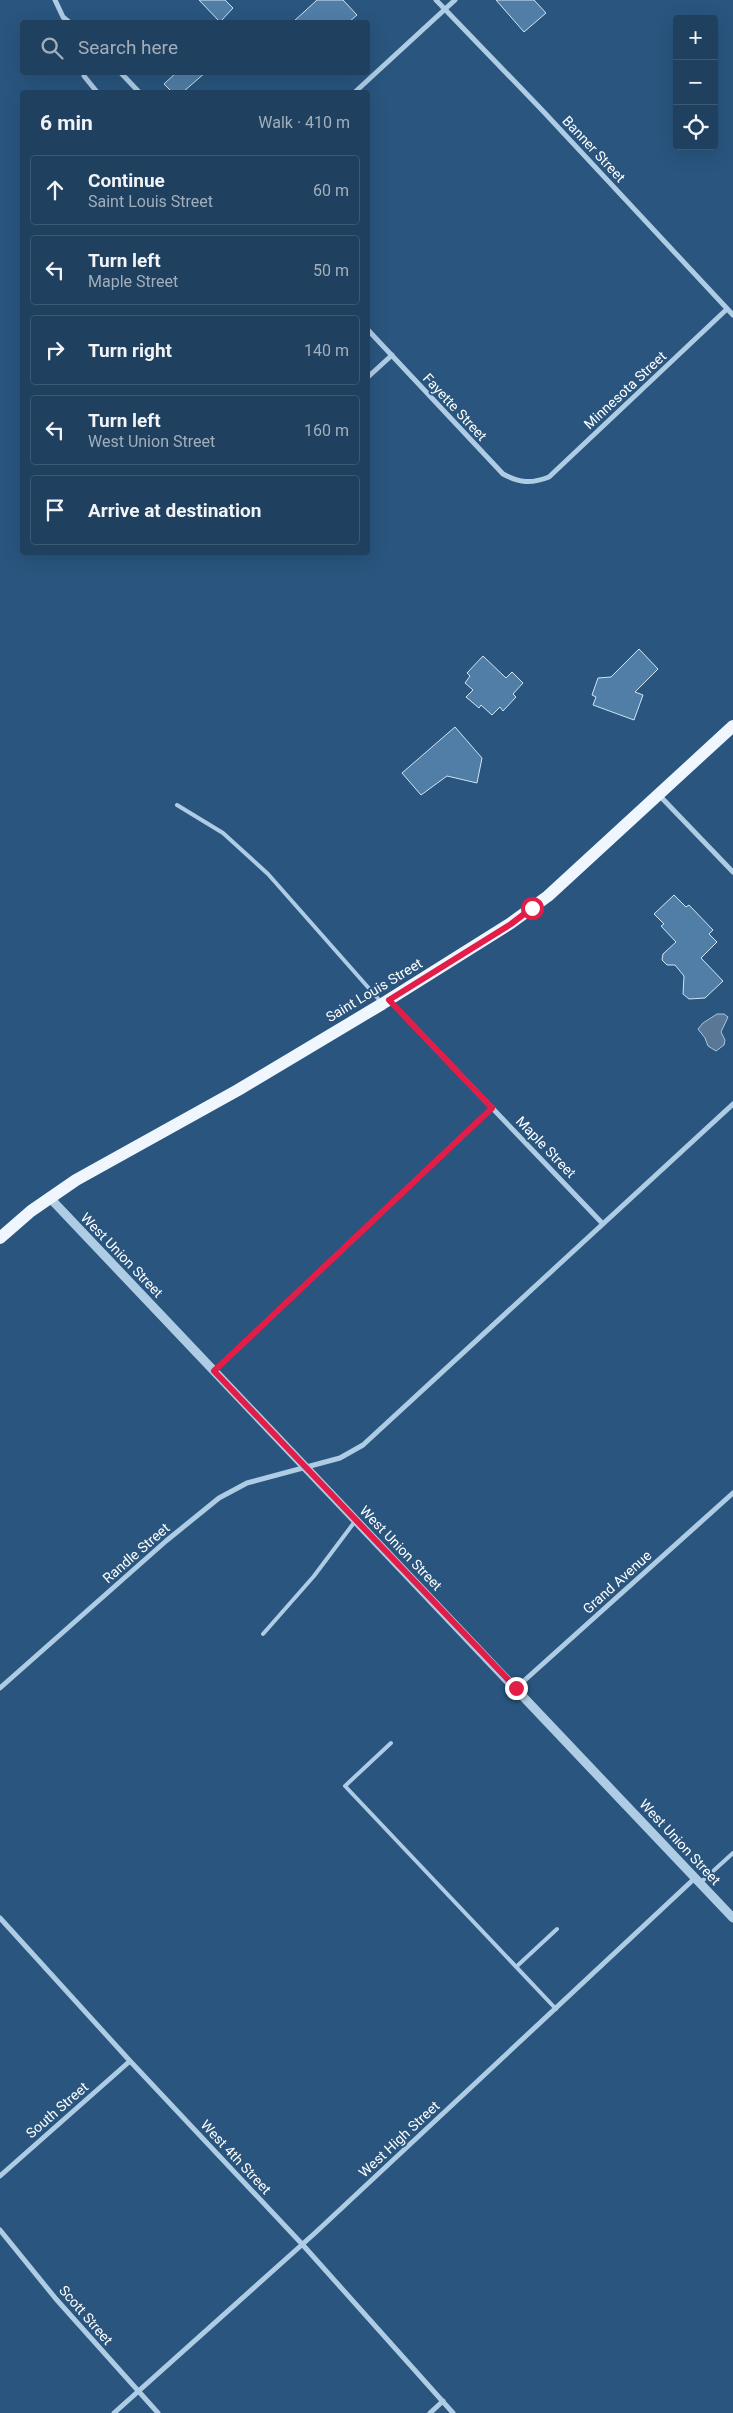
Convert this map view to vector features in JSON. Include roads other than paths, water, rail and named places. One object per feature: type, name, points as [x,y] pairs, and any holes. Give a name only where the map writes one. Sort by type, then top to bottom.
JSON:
[{"type":"main road","name":"Saint Louis Street","points":[[0,1238],[49,1198],[386,1002],[511,924],[542,900],[733,726]]},
{"type":"street","points":[[55,0],[63,17],[67,20]]},
{"type":"street","name":"Banner Street","points":[[436,0],[549,117],[733,315]]},
{"type":"street","points":[[357,90],[455,0]]},
{"type":"street","points":[[84,75],[95,90]]},
{"type":"street","points":[[123,75],[138,90]]},
{"type":"street","name":"Minnesota Street","points":[[535,482],[549,477],[727,309]]},
{"type":"street","name":"Fayette Street","points":[[370,332],[503,474],[516,481],[535,482]]},
{"type":"street","points":[[370,375],[392,355]]},
{"type":"street","points":[[659,794],[733,872]]},
{"type":"street","name":"Maple Street","points":[[386,1002],[492,1108],[603,1224]]},
{"type":"street","name":"Randle Street","points":[[0,1688],[166,1541],[219,1498],[247,1483],[304,1466],[340,1458],[363,1445],[733,1104]]},
{"type":"street","name":"West Union Street","points":[[49,1198],[733,1918]]},
{"type":"street","name":"Grand Avenue","points":[[516,1688],[733,1493]]},
{"type":"street","name":"West High Street","points":[[114,2413],[302,2244],[697,1881]]},
{"type":"street","name":"West 4th Street","points":[[0,1918],[130,2061],[302,2244],[453,2413]]},
{"type":"street","name":"South Street","points":[[0,2176],[130,2061]]},
{"type":"street","name":"Scott Street","points":[[0,2230],[56,2299],[158,2413]]},
{"type":"street","points":[[430,2413],[443,2401]]},
{"type":"lane","points":[[178,805],[224,834],[268,874],[386,1002]]},
{"type":"lane","points":[[214,1371],[492,1108]]},
{"type":"lane","points":[[263,1634],[314,1576],[356,1520]]},
{"type":"lane","points":[[391,1743],[345,1786],[556,2009]]},
{"type":"lane","points":[[697,1881],[733,1853]]},
{"type":"lane","points":[[516,1967],[556,1929]]},
{"type":"water","points":[[717,1014],[724,1014],[728,1017],[721,1032],[725,1040],[724,1045],[716,1051],[708,1046],[698,1029],[703,1023]]}]
